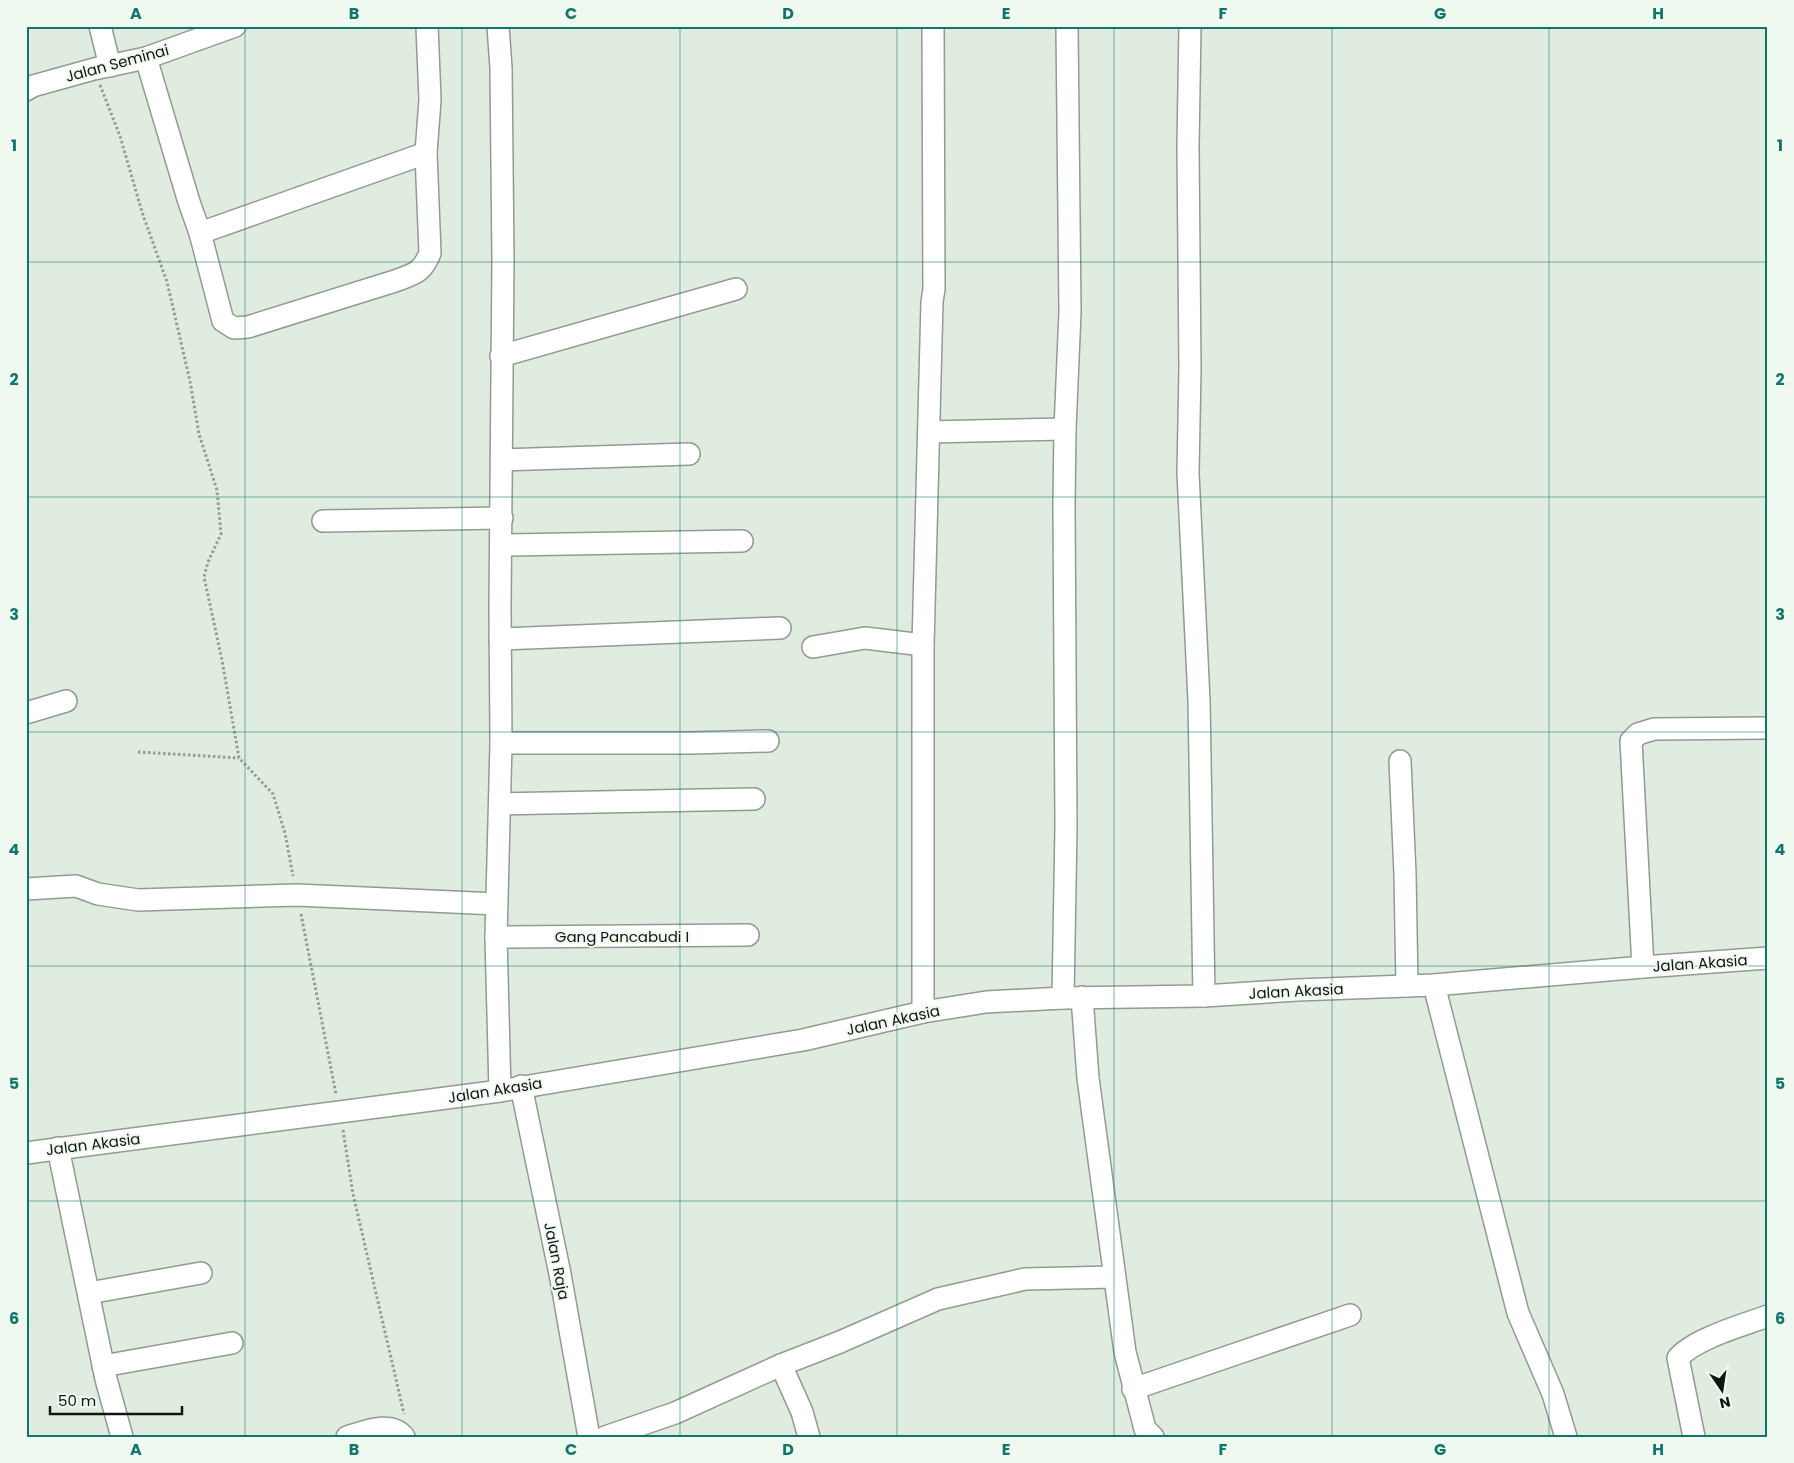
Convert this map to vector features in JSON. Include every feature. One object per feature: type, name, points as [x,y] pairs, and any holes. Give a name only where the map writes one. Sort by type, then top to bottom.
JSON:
[{"type":"street","points":[[100,26],[102,67]]},
{"type":"street","name":"Jalan Seminai","points":[[28,84],[146,58],[235,26]]},
{"type":"street","points":[[146,58],[200,233],[223,321],[234,328],[248,327],[395,282],[419,272],[426,264],[430,253],[426,153],[430,100],[427,26]]},
{"type":"street","points":[[498,26],[501,68],[503,240],[501,356],[501,743],[496,937],[500,1091]]},
{"type":"street","points":[[923,1012],[923,645],[932,302],[934,289],[933,26]]},
{"type":"street","points":[[1068,26],[1070,312],[1065,429],[1064,523],[1066,826],[1072,998],[1088,1078],[1125,1352],[1145,1429],[1153,1437]]},
{"type":"street","points":[[1190,26],[1188,473],[1199,720],[1204,996]]},
{"type":"street","points":[[200,233],[426,153]]},
{"type":"street","points":[[501,356],[736,289]]},
{"type":"street","points":[[929,432],[1065,429]]},
{"type":"street","points":[[502,460],[689,454]]},
{"type":"street","points":[[323,521],[502,518]]},
{"type":"street","points":[[501,545],[742,541]]},
{"type":"street","points":[[500,639],[780,628]]},
{"type":"street","points":[[813,647],[865,638],[923,645]]},
{"type":"street","points":[[26,713],[66,700]]},
{"type":"street","points":[[1643,966],[1631,741],[1638,734],[1654,729],[1768,728]]},
{"type":"street","points":[[501,743],[768,741]]},
{"type":"street","points":[[1400,761],[1405,874],[1406,986]]},
{"type":"street","points":[[500,804],[754,799]]},
{"type":"street","points":[[26,890],[76,886],[98,894],[138,900],[297,896],[497,904]]},
{"type":"street","name":"Gang Pancabudi I","points":[[496,937],[748,935]]},
{"type":"street","name":"Jalan Akasia","points":[[26,1153],[500,1091],[803,1040],[923,1012],[986,1002],[1072,998],[1204,996],[1297,990],[1434,985],[1643,966],[1768,958]]},
{"type":"street","points":[[1434,985],[1518,1313],[1552,1394],[1566,1437]]},
{"type":"street","name":"Jalan Raja","points":[[521,1086],[560,1274],[589,1437]]},
{"type":"street","points":[[58,1148],[104,1366],[122,1437]]},
{"type":"street","points":[[89,1293],[201,1273]]},
{"type":"street","points":[[605,1437],[675,1413],[781,1365],[840,1342],[938,1299],[1025,1279],[1114,1277]]},
{"type":"street","points":[[1133,1388],[1350,1315]]},
{"type":"street","points":[[1694,1437],[1678,1358],[1685,1350],[1720,1334],[1768,1316]]},
{"type":"street","points":[[104,1366],[232,1343]]},
{"type":"street","points":[[781,1365],[802,1412],[809,1437]]},
{"type":"street","points":[[347,1437],[380,1428],[393,1428],[400,1432],[404,1426]]},
{"type":"path","points":[[102,67],[142,212],[167,282],[190,381],[199,434],[217,490],[221,534],[208,562],[204,577],[220,651],[239,758],[273,794],[285,833],[340,1113],[353,1194],[404,1426]]},
{"type":"path","points":[[138,752],[239,758]]}]
